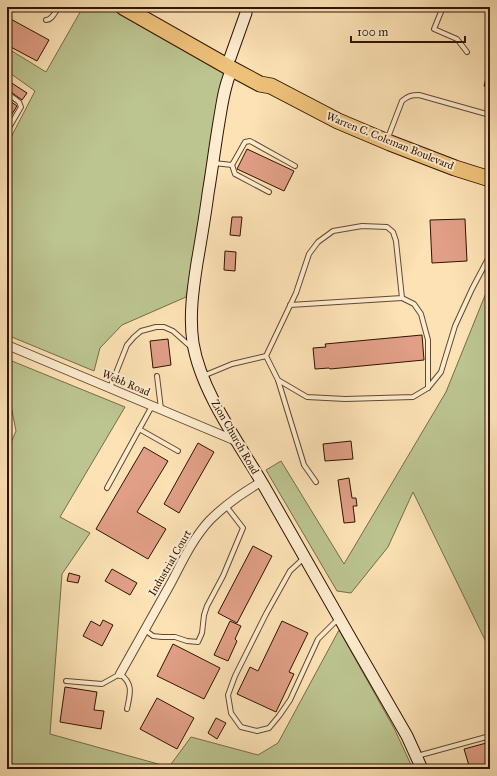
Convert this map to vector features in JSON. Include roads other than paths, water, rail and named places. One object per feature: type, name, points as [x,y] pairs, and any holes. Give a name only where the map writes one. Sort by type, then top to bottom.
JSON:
[{"type":"highway","name":"Warren C. Coleman Boulevard","points":[[123,7],[231,64]]},
{"type":"highway","name":"Warren C. Coleman Boulevard","points":[[138,7],[231,64],[260,84],[271,86],[338,121],[386,142],[455,168],[490,179]]},
{"type":"street","name":"Zion Church Road","points":[[246,7],[246,13],[231,64],[221,107],[212,162],[193,290],[191,320],[195,350],[203,376],[214,402],[408,738],[422,769]]},
{"type":"street","name":"Webb Road","points":[[7,345],[237,441]]},
{"type":"street","name":"Industrial Court","points":[[120,674],[199,534],[209,522],[240,494],[261,482]]},
{"type":"lane","points":[[46,20],[52,18],[58,7]]},
{"type":"lane","points":[[443,7],[434,29],[457,39],[467,52]]},
{"type":"lane","points":[[7,93],[19,102],[21,106],[7,131]]},
{"type":"lane","points":[[386,142],[402,101],[407,96],[419,95],[490,115]]},
{"type":"lane","points":[[269,192],[235,174],[232,165],[245,142],[250,141],[295,166]]},
{"type":"lane","points":[[212,162],[232,165]]},
{"type":"lane","points":[[266,356],[296,293],[310,254],[318,242],[333,232],[362,226],[387,227],[393,232],[396,241],[402,298]]},
{"type":"lane","points":[[278,380],[307,397],[346,399],[413,397],[428,388],[441,372],[455,326],[472,289],[490,256]]},
{"type":"lane","points":[[290,305],[402,298],[414,304],[421,314],[428,340],[428,388]]},
{"type":"lane","points":[[110,388],[127,345],[141,331],[156,327],[164,327],[173,331],[195,350]]},
{"type":"lane","points":[[203,376],[232,364],[266,356]]},
{"type":"lane","points":[[266,356],[278,380],[304,465],[316,482]]},
{"type":"lane","points":[[157,376],[161,409]]},
{"type":"lane","points":[[107,488],[152,405]]},
{"type":"lane","points":[[139,430],[178,450]]},
{"type":"lane","points":[[145,630],[153,636],[175,637],[187,641],[198,642],[202,633],[204,615],[207,606],[223,576],[243,528],[226,506]]},
{"type":"lane","points":[[305,558],[290,571],[234,676],[228,694],[231,713],[241,728],[257,731],[269,728],[290,700],[318,639],[339,618]]},
{"type":"lane","points":[[66,681],[102,684],[120,674],[127,679],[131,691],[127,709]]},
{"type":"lane","points":[[416,756],[490,736]]}]
